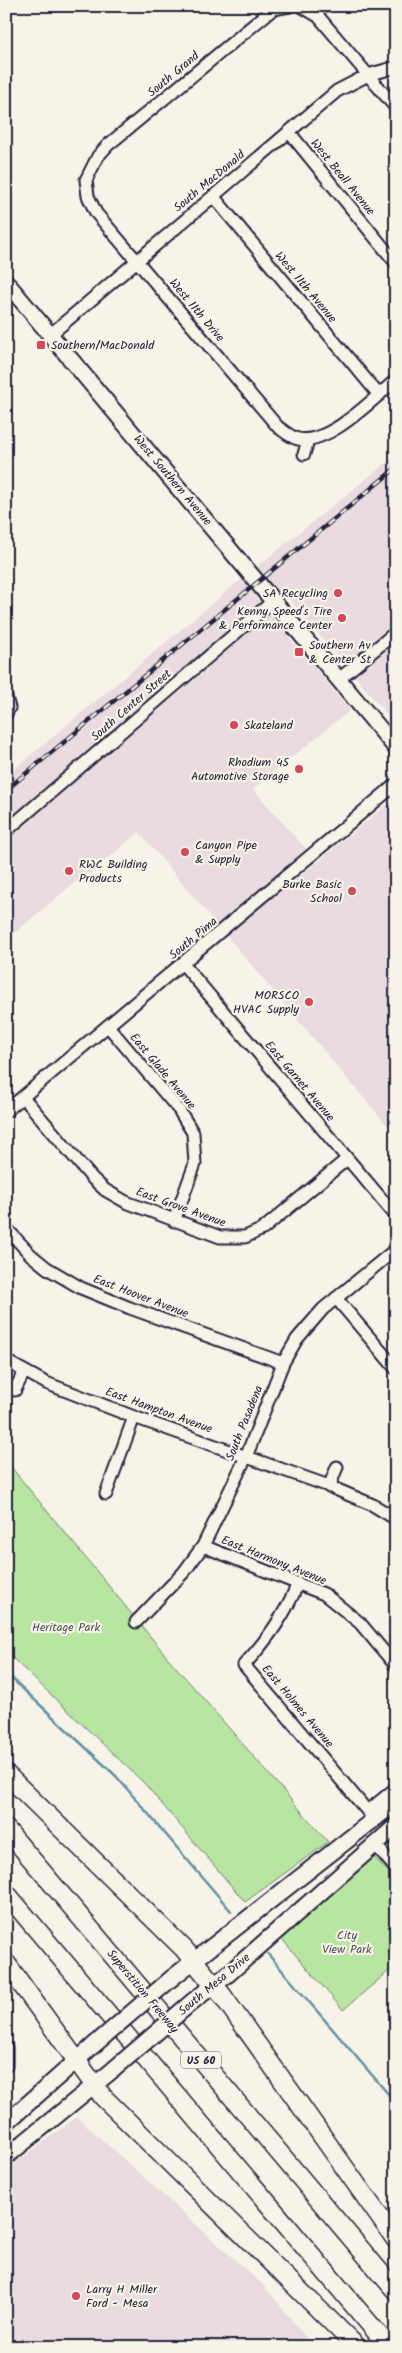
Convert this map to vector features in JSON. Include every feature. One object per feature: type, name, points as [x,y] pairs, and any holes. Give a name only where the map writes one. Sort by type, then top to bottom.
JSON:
[{"type":"highway","points":[[6,1774],[193,1960],[214,1985],[396,2240]]},
{"type":"highway","name":"Superstition Freeway","points":[[6,1829],[396,2291]]},
{"type":"highway","points":[[6,1893],[389,2347]]},
{"type":"highway","points":[[6,1962],[76,2061],[110,2104],[357,2347]]},
{"type":"main road","name":"West Southern Avenue","points":[[6,282],[396,748]]},
{"type":"main road","points":[[6,2123],[193,1960],[208,1950],[371,1815],[396,1802]]},
{"type":"main road","name":"South Mesa Drive","points":[[6,2157],[95,2086],[396,1826]]},
{"type":"street","name":"South Grand","points":[[81,180],[108,145],[273,9],[290,6]]},
{"type":"street","points":[[301,6],[318,16],[396,108]]},
{"type":"street","name":"South MacDonald","points":[[51,334],[337,91],[368,75],[396,67]]},
{"type":"street","name":"West Beall Avenue","points":[[288,132],[396,263]]},
{"type":"street","name":"West 11th Drive","points":[[81,180],[96,213],[278,427],[296,439],[308,440]]},
{"type":"street","name":"West 11th Avenue","points":[[212,196],[379,395]]},
{"type":"street","points":[[304,454],[308,440],[336,429],[396,380]]},
{"type":"street","name":"South Center Street","points":[[6,830],[273,601]]},
{"type":"street","points":[[339,680],[396,632]]},
{"type":"street","name":"South Pima","points":[[6,1111],[396,784]]},
{"type":"street","name":"East Garnet Avenue","points":[[183,964],[396,1216]]},
{"type":"street","name":"East Glade Avenue","points":[[108,1026],[179,1110],[193,1133],[196,1153],[195,1164],[174,1221]]},
{"type":"street","name":"East Grove Avenue","points":[[23,1097],[92,1178],[106,1190],[126,1202],[220,1237],[232,1238],[253,1234],[272,1223],[347,1159]]},
{"type":"street","name":"East Hoover Avenue","points":[[6,1228],[31,1255],[47,1268],[81,1288],[283,1362]]},
{"type":"street","name":"South Pasadena","points":[[136,1622],[184,1572],[203,1546],[246,1457],[283,1362],[310,1323],[336,1298],[396,1249]]},
{"type":"street","points":[[336,1298],[396,1369]]},
{"type":"street","name":"East Hampton Avenue","points":[[6,1361],[24,1372],[134,1417],[329,1487],[373,1505],[396,1519]]},
{"type":"street","points":[[16,1390],[24,1372]]},
{"type":"street","points":[[106,1494],[134,1417]]},
{"type":"street","points":[[329,1487],[337,1468]]},
{"type":"street","name":"East Harmony Avenue","points":[[203,1546],[324,1594],[360,1623],[396,1666]]},
{"type":"street","name":"East Holmes Avenue","points":[[298,1583],[284,1616],[265,1642],[244,1665],[371,1815]]},
{"type":"street","points":[[371,1815],[396,1788]]},
{"type":"street","points":[[375,1844],[396,1869]]},
{"type":"street","points":[[6,2047],[6,2066]]},
{"type":"shaded area","points":[[396,455],[396,725],[284,593],[6,826],[6,776],[238,582]]},
{"type":"shaded area","points":[[269,613],[350,710],[253,789],[306,849],[286,865],[298,878],[396,797],[396,1136],[139,832],[6,940],[6,829],[175,696]]},
{"type":"shaded area","points":[[77,2117],[264,2286],[314,2347],[6,2347],[6,2170]]},
{"type":"green space","name":"Heritage Park","points":[[6,1461],[168,1658],[328,1842],[245,1902],[145,1784],[6,1652]]},
{"type":"green space","name":"City View Park","points":[[373,1856],[396,1880],[396,1965],[343,2010],[281,1938]]},
{"type":"waterway","points":[[6,1673],[116,1776],[231,1911]]},
{"type":"waterway","points":[[268,1954],[396,2103]]},
{"type":"railway","points":[[6,790],[396,468]]},
{"type":"place","name":"Southern/MacDonald","points":[[41,345]]},
{"type":"place","name":"SA Recycling","points":[[338,593]]},
{"type":"place","name":"Kenny Speed's Tire & Performance Center","points":[[342,618]]},
{"type":"place","name":"Southern Av & Center St","points":[[299,652]]},
{"type":"place","name":"Skateland","points":[[234,725]]},
{"type":"place","name":"Rhodium 45 Automotive Storage","points":[[299,769]]},
{"type":"place","name":"Canyon Pipe & Supply","points":[[185,852]]},
{"type":"place","name":"RWC Building Products","points":[[69,871]]},
{"type":"place","name":"Burke Basic School","points":[[352,891]]},
{"type":"place","name":"MORSCO HVAC Supply","points":[[309,1002]]},
{"type":"place","name":"Larry H Miller Ford - Mesa","points":[[76,2296]]}]
